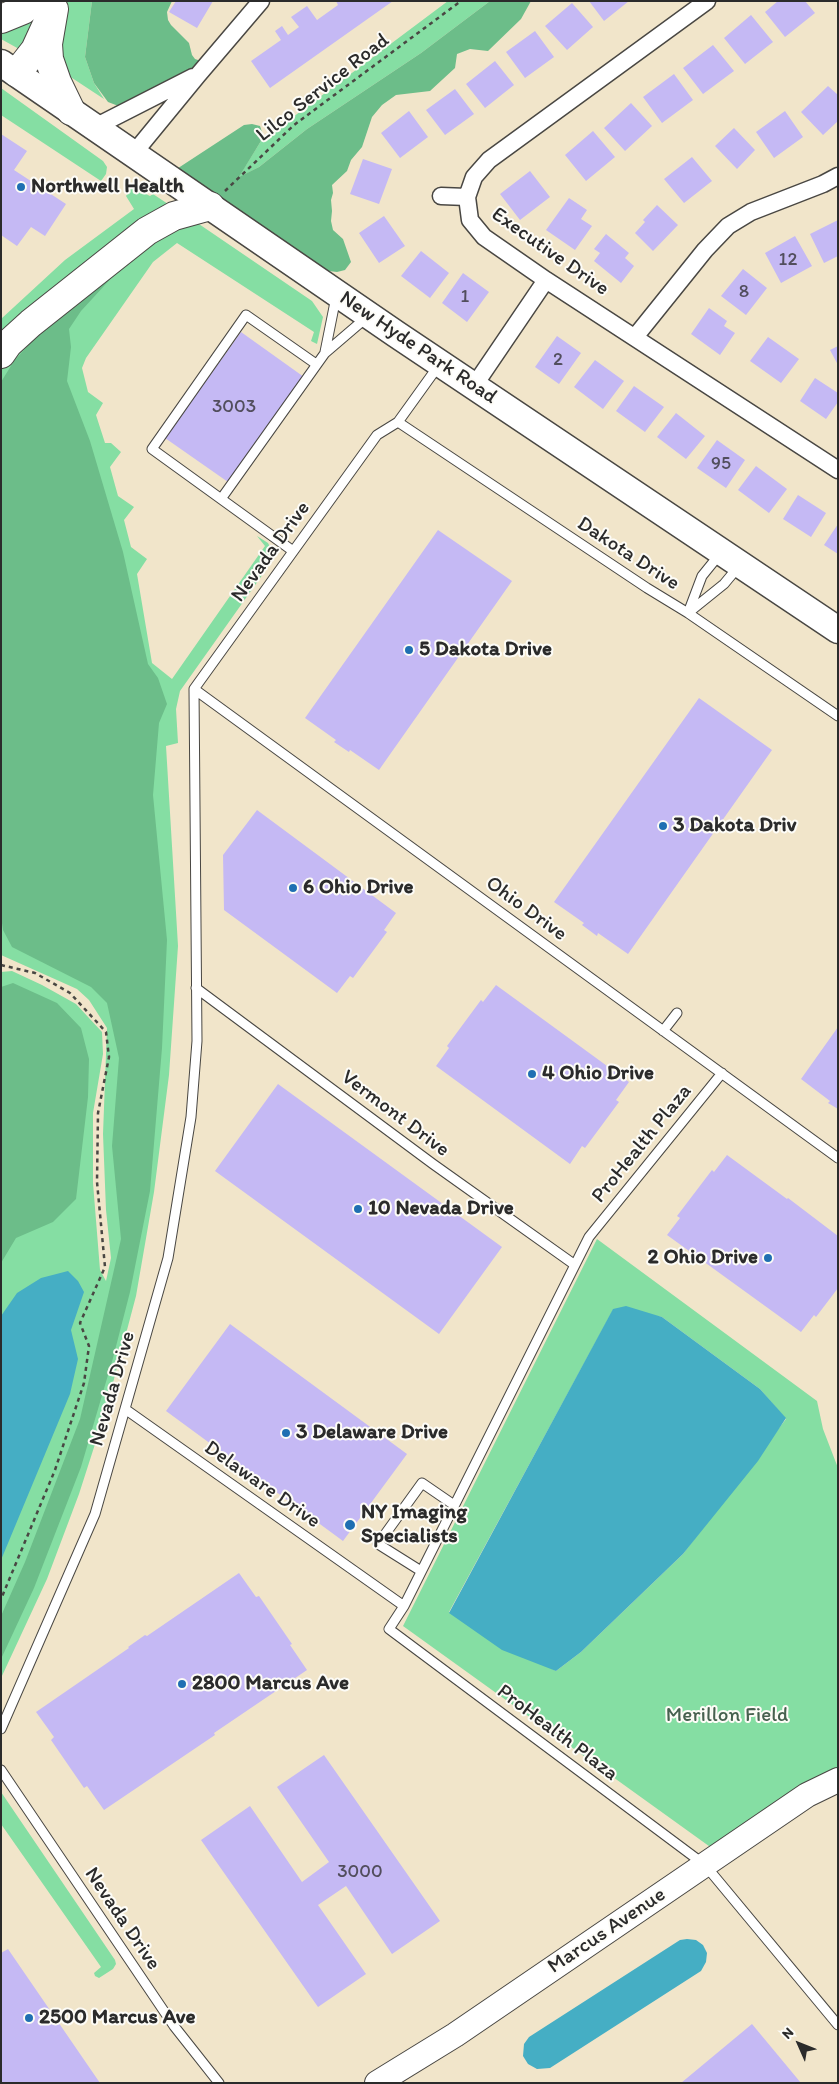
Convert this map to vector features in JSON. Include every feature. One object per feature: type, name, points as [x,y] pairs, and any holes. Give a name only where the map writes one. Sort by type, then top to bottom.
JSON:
[{"type":"highway","points":[[1,19],[23,10],[48,4]]},
{"type":"highway","points":[[9,68],[35,50],[48,4]]},
{"type":"highway","points":[[48,4],[49,59],[57,82],[71,111]]},
{"type":"highway","points":[[1,354],[8,344],[31,323],[147,231],[174,216],[210,206]]},
{"type":"main road","name":"New Hyde Park Road","points":[[9,68],[369,316],[838,630]]},
{"type":"main road","name":"Marcus Avenue","points":[[377,2083],[455,2035],[807,1795],[838,1780]]},
{"type":"street","points":[[134,153],[261,1]]},
{"type":"street","name":"Executive Drive","points":[[706,1],[489,160],[474,177],[467,198],[470,220],[484,237],[546,280],[838,470]]},
{"type":"street","points":[[95,127],[198,75]]},
{"type":"street","points":[[635,337],[705,250],[728,226],[751,212],[823,184],[838,176]]},
{"type":"street","points":[[441,196],[467,198]]},
{"type":"street","points":[[474,386],[546,280]]},
{"type":"lane","points":[[325,353],[337,293]]},
{"type":"lane","points":[[293,551],[152,449],[246,315],[316,364]]},
{"type":"lane","points":[[221,499],[316,364],[325,353],[369,316]]},
{"type":"lane","points":[[398,422],[440,363]]},
{"type":"lane","name":"Nevada Drive","points":[[1,1729],[95,1514],[168,1258],[191,1117],[197,1041],[194,689],[377,435],[398,422]]},
{"type":"lane","name":"Dakota Drive","points":[[398,422],[647,588],[688,613],[838,716]]},
{"type":"lane","points":[[688,613],[724,584],[730,559]]},
{"type":"lane","points":[[688,613],[702,576],[730,559]]},
{"type":"lane","name":"Ohio Drive","points":[[194,689],[838,1158]]},
{"type":"lane","name":"Vermont Drive","points":[[196,988],[433,1164],[575,1265]]},
{"type":"lane","points":[[664,1031],[677,1014]]},
{"type":"lane","name":"ProHealth Plaza","points":[[722,1074],[589,1237],[404,1606],[389,1629],[705,1865],[838,2025]]},
{"type":"lane","name":"Delaware Drive","points":[[125,1409],[404,1606]]},
{"type":"lane","points":[[421,1571],[378,1544],[422,1483],[454,1505]]},
{"type":"lane","name":"Nevada Drive","points":[[1,1770],[174,2026],[219,2083]]},
{"type":"path","name":"Lilco Service Road","points":[[210,206],[294,125],[461,1]]},
{"type":"path","points":[[1,965],[35,973],[70,993],[106,1032],[109,1057],[98,1112],[97,1182],[105,1267],[80,1323],[90,1346],[84,1383],[55,1470],[1,1599]]},
{"type":"green space","points":[[42,1],[35,36],[19,49],[1,39],[1,23]]},
{"type":"green space","points":[[65,1],[92,1],[85,57],[94,83],[104,99],[69,76],[65,70],[55,30]]},
{"type":"green space","points":[[92,1],[172,1],[167,12],[168,20],[189,43],[195,59],[204,62],[196,69],[121,107],[108,102],[94,83],[85,57]]},
{"type":"green space","points":[[448,1],[490,1],[421,53],[307,129],[259,167],[238,178],[261,141]]},
{"type":"green space","points":[[490,1],[531,1],[521,19],[488,51],[470,49],[457,54],[455,68],[430,91],[396,95],[382,105],[372,117],[362,147],[351,160],[347,171],[332,185],[331,221],[333,230],[343,239],[351,262],[345,270],[337,272],[321,270],[166,176],[244,125],[252,124],[260,126],[263,135],[239,177],[259,167],[307,129],[421,53]]},
{"type":"green space","points":[[1,88],[103,161],[107,167],[106,174],[101,181],[1,115]]},
{"type":"green space","points":[[132,187],[150,196],[153,194],[171,206],[1,339],[1,319],[65,260],[134,209],[126,196]]},
{"type":"green space","points":[[193,220],[312,301],[323,317],[317,344],[311,341],[314,332],[177,243],[153,262],[86,358],[82,368],[88,392],[103,403],[96,415],[105,443],[111,443],[121,452],[110,467],[118,496],[134,507],[124,520],[131,547],[147,559],[137,574],[152,663],[172,679],[265,546],[257,536],[268,543],[275,557],[180,691],[176,709],[178,743],[166,746],[178,946],[169,1075],[154,1192],[136,1296],[105,1413],[79,1494],[47,1579],[1,1678],[1,972],[12,971],[76,1004],[102,1032],[103,1054],[93,1113],[93,1183],[100,1270],[106,1281],[111,1258],[106,1210],[103,1134],[107,1028],[89,1000],[77,989],[1,955],[1,361],[131,250]]},
{"type":"green space","points":[[115,274],[81,311],[69,329],[71,347],[67,381],[90,441],[123,552],[148,664],[158,678],[167,704],[159,723],[153,795],[167,940],[162,1048],[150,1191],[130,1292],[113,1358],[81,1467],[34,1588],[1,1659],[1,1616],[25,1562],[80,1419],[121,1239],[112,1146],[119,1058],[107,1003],[91,987],[12,947],[3,930],[1,916],[1,382],[14,361],[32,341],[95,285]]},
{"type":"green space","points":[[13,983],[57,1003],[81,1028],[89,1059],[88,1097],[76,1199],[53,1222],[16,1238],[1,1263],[1,987]]},
{"type":"green space","name":"Merillon Field","points":[[597,1239],[817,1401],[823,1429],[838,1468],[838,1780],[720,1854],[403,1626]],"holes":[[[613,1310],[662,1317],[760,1389],[786,1419],[683,1554],[581,1652],[556,1671],[449,1612]]]},
{"type":"green space","points":[[1,1792],[115,1960],[116,1964],[113,1969],[99,1978],[94,1973],[101,1967],[1,1824]]},
{"type":"water","points":[[68,1271],[78,1281],[84,1292],[71,1330],[78,1359],[70,1394],[1,1560],[1,1316],[17,1293],[41,1278]]},
{"type":"water","points":[[626,1306],[662,1317],[760,1389],[786,1418],[758,1461],[683,1554],[581,1652],[556,1671],[502,1650],[449,1613],[613,1309]]},
{"type":"water","points":[[680,1940],[696,1940],[703,1945],[707,1953],[706,1962],[701,1971],[550,2068],[537,2069],[528,2064],[523,2056],[524,2044],[529,2037]]},
{"type":"building","points":[[176,1],[213,1],[197,28],[169,12]]},
{"type":"building","points":[[336,1],[393,1],[270,88],[251,61],[281,40],[275,31],[282,26],[288,35],[299,27],[291,17],[307,6],[317,20],[338,5]]},
{"type":"building","points":[[589,1],[629,1],[604,21]]},
{"type":"building","points":[[778,1],[805,1],[815,13],[785,37],[765,12]]},
{"type":"building","points":[[572,3],[593,27],[567,50],[545,26]]},
{"type":"building","points":[[751,15],[773,42],[745,64],[724,38]]},
{"type":"building","points":[[535,31],[554,57],[525,78],[506,52]]},
{"type":"building","points":[[713,45],[734,71],[703,94],[683,68]]},
{"type":"building","points":[[495,61],[514,85],[485,108],[466,84]]},
{"type":"building","points":[[674,74],[693,100],[662,123],[643,97]]},
{"type":"building","points":[[828,86],[838,95],[838,121],[823,135],[801,112]]},
{"type":"building","points":[[455,89],[474,114],[445,135],[426,110]]},
{"type":"building","points":[[631,103],[652,126],[625,151],[604,128]]},
{"type":"building","points":[[409,111],[428,137],[400,158],[381,133]]},
{"type":"building","points":[[785,111],[803,137],[774,158],[756,132]]},
{"type":"building","points":[[734,128],[755,150],[737,169],[715,146]]},
{"type":"building","points":[[593,131],[615,157],[586,181],[565,155]]},
{"type":"building","name":"Northwell Health","points":[[1,134],[27,151],[14,170],[66,204],[45,236],[31,227],[17,246],[1,235]]},
{"type":"building","points":[[692,157],[712,181],[684,203],[664,179]]},
{"type":"building","points":[[363,159],[392,169],[379,204],[350,194]]},
{"type":"building","points":[[530,171],[550,197],[520,220],[500,194]]},
{"type":"building","points":[[569,198],[587,210],[581,219],[592,226],[575,250],[546,230]]},
{"type":"building","points":[[657,205],[678,225],[653,251],[635,233],[645,222],[643,220]]},
{"type":"building","points":[[384,216],[405,246],[379,263],[359,233]]},
{"type":"building","points":[[838,220],[838,256],[824,263],[810,234]]},
{"type":"building","points":[[606,234],[629,253],[625,258],[634,266],[621,283],[594,261],[600,253],[594,249]]},
{"type":"building","points":[[795,236],[812,266],[781,283],[765,253]]},
{"type":"building","points":[[421,251],[449,273],[430,298],[401,276]]},
{"type":"building","points":[[743,269],[767,288],[746,315],[721,296]]},
{"type":"building","points":[[463,273],[489,292],[467,322],[442,303]]},
{"type":"building","points":[[709,308],[727,321],[724,326],[735,333],[720,355],[691,334]]},
{"type":"building","points":[[241,332],[304,377],[228,482],[165,438]]},
{"type":"building","points":[[557,336],[581,353],[559,384],[535,367]]},
{"type":"building","points":[[768,337],[799,359],[781,383],[750,361]]},
{"type":"building","points":[[838,346],[838,365],[830,350]]},
{"type":"building","points":[[595,360],[624,381],[603,409],[574,387]]},
{"type":"building","points":[[815,378],[838,393],[838,402],[826,419],[800,401]]},
{"type":"building","points":[[634,386],[664,407],[645,432],[616,411]]},
{"type":"building","points":[[676,413],[705,436],[686,459],[657,437]]},
{"type":"building","points":[[717,440],[745,460],[726,488],[697,468]]},
{"type":"building","points":[[756,466],[787,489],[769,513],[738,490]]},
{"type":"building","points":[[798,495],[826,513],[811,537],[783,519]]},
{"type":"building","points":[[838,524],[838,554],[824,545]]},
{"type":"building","name":"5 Dakota Drive","points":[[438,530],[512,581],[379,770],[350,750],[349,752],[334,742],[336,740],[305,718]]},
{"type":"building","name":"3 Dakota Driv","points":[[699,698],[772,750],[628,954],[598,933],[597,936],[582,925],[584,923],[554,902]]},
{"type":"building","name":"6 Ohio Drive","points":[[257,810],[396,913],[384,930],[387,932],[353,978],[350,976],[337,993],[224,910],[223,855]]},
{"type":"building","name":"4 Ohio Drive","points":[[496,985],[629,1082],[616,1100],[619,1102],[585,1148],[582,1146],[570,1164],[436,1066],[449,1048],[447,1046],[481,1000],[483,1002]]},
{"type":"building","points":[[838,1027],[838,1109],[828,1103],[830,1101],[801,1079]]},
{"type":"building","name":"10 Nevada Drive","points":[[278,1084],[502,1247],[439,1334],[215,1171]]},
{"type":"building","name":"2 Ohio Drive","points":[[727,1155],[838,1236],[838,1288],[816,1317],[814,1315],[801,1332],[667,1235],[680,1218],[677,1216],[712,1170],[714,1172]]},
{"type":"building","name":"3 Delaware Drive","points":[[230,1324],[407,1454],[343,1541],[166,1411]]},
{"type":"building","name":"2800 Marcus Ave","points":[[239,1573],[256,1597],[259,1596],[292,1644],[290,1645],[307,1670],[104,1810],[87,1786],[84,1788],[51,1740],[54,1737],[36,1712],[145,1635],[147,1636]]},
{"type":"building","points":[[324,1755],[440,1921],[392,1954],[346,1886],[318,1905],[366,1974],[318,2007],[201,1840],[250,1806],[302,1882],[329,1862],[277,1787]]},
{"type":"building","name":"2500 Marcus Ave","points":[[8,1949],[100,2083],[1,2083],[1,1953]]},
{"type":"building","points":[[752,2024],[801,2083],[681,2083]]},
{"type":"place","name":"Northwell Health","points":[[21,187]]},
{"type":"place","name":"5 Dakota Drive","points":[[409,650]]},
{"type":"place","name":"3 Dakota Driv","points":[[663,826]]},
{"type":"place","name":"6 Ohio Drive","points":[[293,888]]},
{"type":"place","name":"4 Ohio Drive","points":[[532,1074]]},
{"type":"place","name":"10 Nevada Drive","points":[[358,1209]]},
{"type":"place","name":"2 Ohio Drive","points":[[768,1258]]},
{"type":"place","name":"3 Delaware Drive","points":[[286,1433]]},
{"type":"place","name":"NY Imaging Specialists","points":[[350,1525]]},
{"type":"place","name":"2800 Marcus Ave","points":[[182,1684]]},
{"type":"place","name":"2500 Marcus Ave","points":[[29,2018]]}]
